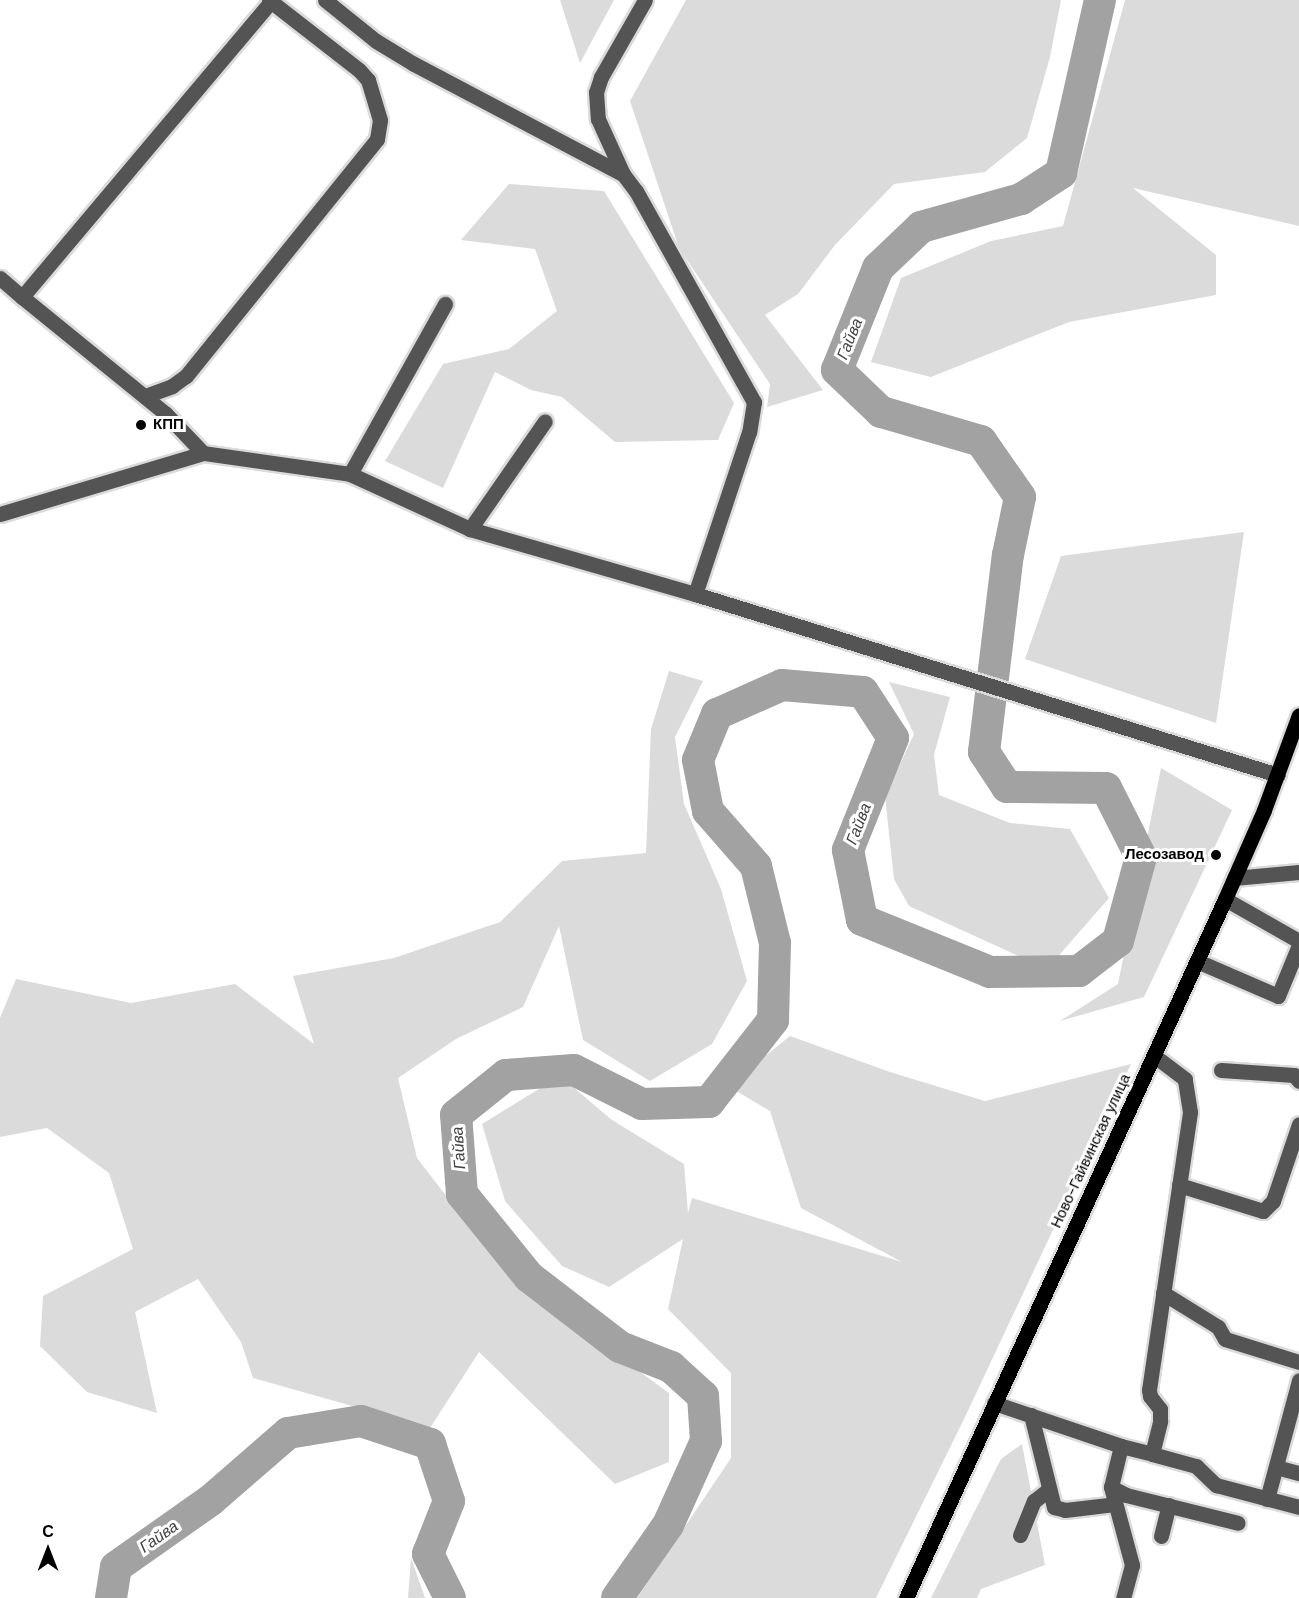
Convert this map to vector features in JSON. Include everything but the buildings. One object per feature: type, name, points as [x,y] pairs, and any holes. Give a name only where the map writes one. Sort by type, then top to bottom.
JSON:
[{"type":"main road","name":"Ново-Гайвинская улица","points":[[906,1598],[1225,899],[1278,775],[1299,715]]},
{"type":"street","points":[[22,297],[271,0],[360,70],[368,80],[380,120],[377,139],[186,376],[172,386],[145,396]]},
{"type":"street","points":[[325,0],[376,41],[414,64],[623,174]]},
{"type":"street","points":[[645,0],[596,92],[598,119],[623,174],[636,191],[754,402],[749,432],[695,594]]},
{"type":"street","points":[[0,278],[166,414],[203,453]]},
{"type":"street","points":[[350,474],[445,304]]},
{"type":"street","points":[[470,529],[545,421]]},
{"type":"street","points":[[0,514],[203,453],[350,474],[470,529],[695,594],[1018,697],[1278,775]]},
{"type":"street","points":[[1234,878],[1299,872]]},
{"type":"street","points":[[1197,961],[1278,996],[1299,943],[1225,899]]},
{"type":"street","points":[[1152,1454],[1161,1415],[1149,1390],[1190,1112],[1185,1079],[1154,1056]]},
{"type":"street","points":[[1221,1070],[1294,1075],[1299,1081]]},
{"type":"street","points":[[1179,1185],[1263,1211],[1273,1201],[1299,1124]]},
{"type":"street","points":[[1163,1293],[1218,1327],[1225,1339],[1299,1362]]},
{"type":"street","points":[[1268,1499],[1299,1380]]},
{"type":"street","points":[[994,1403],[1121,1446],[1196,1466],[1216,1485],[1299,1507]]},
{"type":"street","points":[[1031,1415],[1051,1502],[1058,1509],[1115,1504]]},
{"type":"street","points":[[1121,1446],[1111,1487],[1132,1565],[1123,1598]]},
{"type":"street","points":[[1276,1467],[1299,1473]]},
{"type":"street","points":[[1111,1487],[1126,1495],[1238,1523]]},
{"type":"street","points":[[1020,1535],[1034,1502],[1048,1490]]},
{"type":"street","points":[[1161,1536],[1169,1505]]},
{"type":"shaded area","points":[[560,0],[614,0],[580,63]]},
{"type":"shaded area","points":[[686,0],[1061,0],[1050,57],[1027,138],[985,172],[894,184],[835,245],[798,294],[765,315],[823,390],[767,407],[770,384],[679,248],[630,101]]},
{"type":"shaded area","points":[[1125,0],[1299,0],[1299,226],[1133,188],[1216,255],[1216,295],[1069,322],[931,377],[871,362],[901,278],[991,241],[1063,226]]},
{"type":"shaded area","points":[[509,184],[604,191],[734,403],[718,440],[615,442],[562,397],[531,390],[495,372],[443,488],[385,461],[443,364],[509,349],[557,311],[535,249],[461,240]]},
{"type":"shaded area","points":[[1244,532],[1216,723],[1025,659],[1061,556]]},
{"type":"shaded area","points":[[669,671],[703,681],[675,737],[684,804],[721,889],[747,981],[712,1044],[650,1081],[583,1040],[559,926],[523,1007],[456,1039],[398,1078],[417,1158],[507,1275],[669,1393],[669,1462],[615,1484],[479,1352],[430,1428],[253,1378],[241,1342],[198,1279],[135,1312],[157,1413],[87,1392],[40,1346],[43,1296],[133,1249],[109,1173],[47,1128],[0,1137],[0,1018],[16,979],[131,1003],[235,984],[314,1044],[293,976],[394,958],[500,922],[562,861],[646,853],[651,729]]},
{"type":"shaded area","points":[[889,682],[950,697],[934,755],[939,795],[1010,823],[1070,829],[1109,898],[1047,969],[909,906],[894,879],[885,797],[914,734]]},
{"type":"shaded area","points":[[1161,768],[1232,810],[1144,997],[1060,1021],[1118,984]]},
{"type":"shaded area","points":[[790,1036],[890,1072],[985,1101],[1131,1064],[965,1417],[876,1598],[637,1598],[731,1458],[731,1373],[668,1309],[683,1239],[609,1287],[562,1266],[505,1201],[482,1124],[560,1076],[612,1120],[684,1164],[688,1213],[692,1198],[902,1262],[801,1208],[770,1111],[728,1086]]},
{"type":"shaded area","points":[[1022,1444],[1045,1565],[981,1589],[977,1598],[931,1598],[1001,1459]]},
{"type":"shaded area","points":[[411,1558],[425,1598],[408,1598]]},
{"type":"waterway","name":"Гайва","points":[[617,1598],[668,1525],[706,1441],[703,1396],[671,1367],[620,1347],[529,1277],[462,1194],[456,1115],[506,1075],[574,1070],[642,1104],[709,1102],[773,1020],[775,943],[756,866],[708,811],[698,760],[717,714],[782,685],[863,692],[893,738],[848,850],[862,920],[990,972],[1079,971],[1118,941],[1141,857],[1106,788],[1007,787],[984,752],[1008,555],[1020,497],[981,441],[881,412],[837,370],[878,268],[921,227],[1021,199],[1061,173],[1100,0]]},
{"type":"waterway","name":"Гайва","points":[[111,1598],[116,1567],[211,1500],[288,1433],[361,1421],[430,1444],[449,1501],[428,1554],[450,1598]]},
{"type":"place","name":"КПП","points":[[141,425]]},
{"type":"place","name":"Лесозавод","points":[[1216,855]]}]
